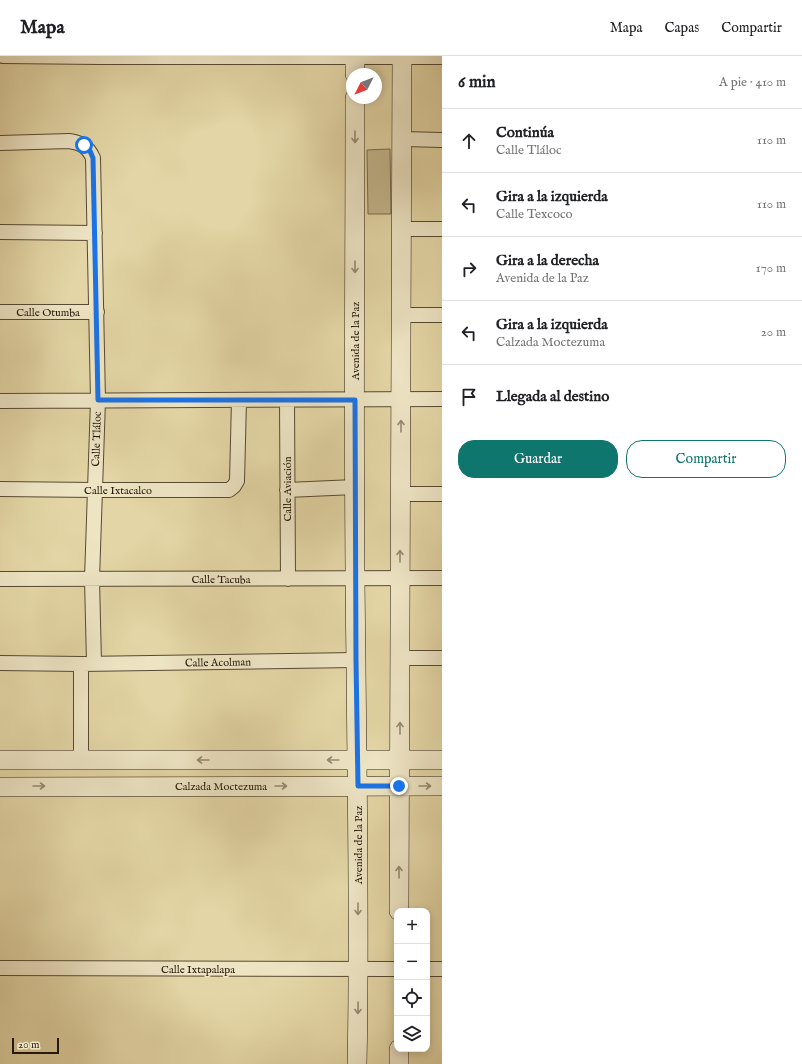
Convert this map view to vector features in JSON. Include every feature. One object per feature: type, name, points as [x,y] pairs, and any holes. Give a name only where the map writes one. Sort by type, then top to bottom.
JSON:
[{"type":"street","points":[[4,56],[99,56],[355,62],[402,56],[442,57]]},
{"type":"street","points":[[399,908],[402,56]]},
{"type":"street","name":"Avenida de la Paz","points":[[355,104],[355,579],[359,969],[357,1064]]},
{"type":"street","points":[[402,139],[442,140]]},
{"type":"street","name":"Calle Tláloc","points":[[0,143],[77,142],[84,145],[90,151],[93,158],[98,400],[92,579],[81,760]]},
{"type":"street","points":[[401,229],[442,229]]},
{"type":"street","points":[[0,232],[95,233]]},
{"type":"street","name":"Calle Otumba","points":[[0,312],[97,312]]},
{"type":"street","points":[[401,315],[442,314]]},
{"type":"street","points":[[0,401],[442,399]]},
{"type":"street","name":"Calle Ixtacalco","points":[[0,489],[229,490],[237,481],[238,400]]},
{"type":"street","name":"Calle Aviación","points":[[287,400],[288,579]]},
{"type":"street","points":[[287,490],[355,487]]},
{"type":"street","points":[[400,494],[442,494]]},
{"type":"street","name":"Calle Tacuba","points":[[0,579],[442,578]]},
{"type":"street","points":[[400,658],[442,658]]},
{"type":"street","name":"Calle Acolman","points":[[0,664],[356,660]]},
{"type":"street","points":[[0,760],[442,760]]},
{"type":"street","name":"Calzada Moctezuma","points":[[0,786],[442,786]]},
{"type":"street","name":"Calle Ixtapalapa","points":[[0,968],[394,969]]},
{"type":"street","points":[[430,969],[442,969]]},
{"type":"street","points":[[399,1052],[399,1064]]},
{"type":"shaded area","points":[[390,149],[391,214],[368,214],[367,150]]},
{"type":"route","points":[[84,145],[90,151],[93,158],[98,400],[355,400],[358,786],[399,786]]}]
